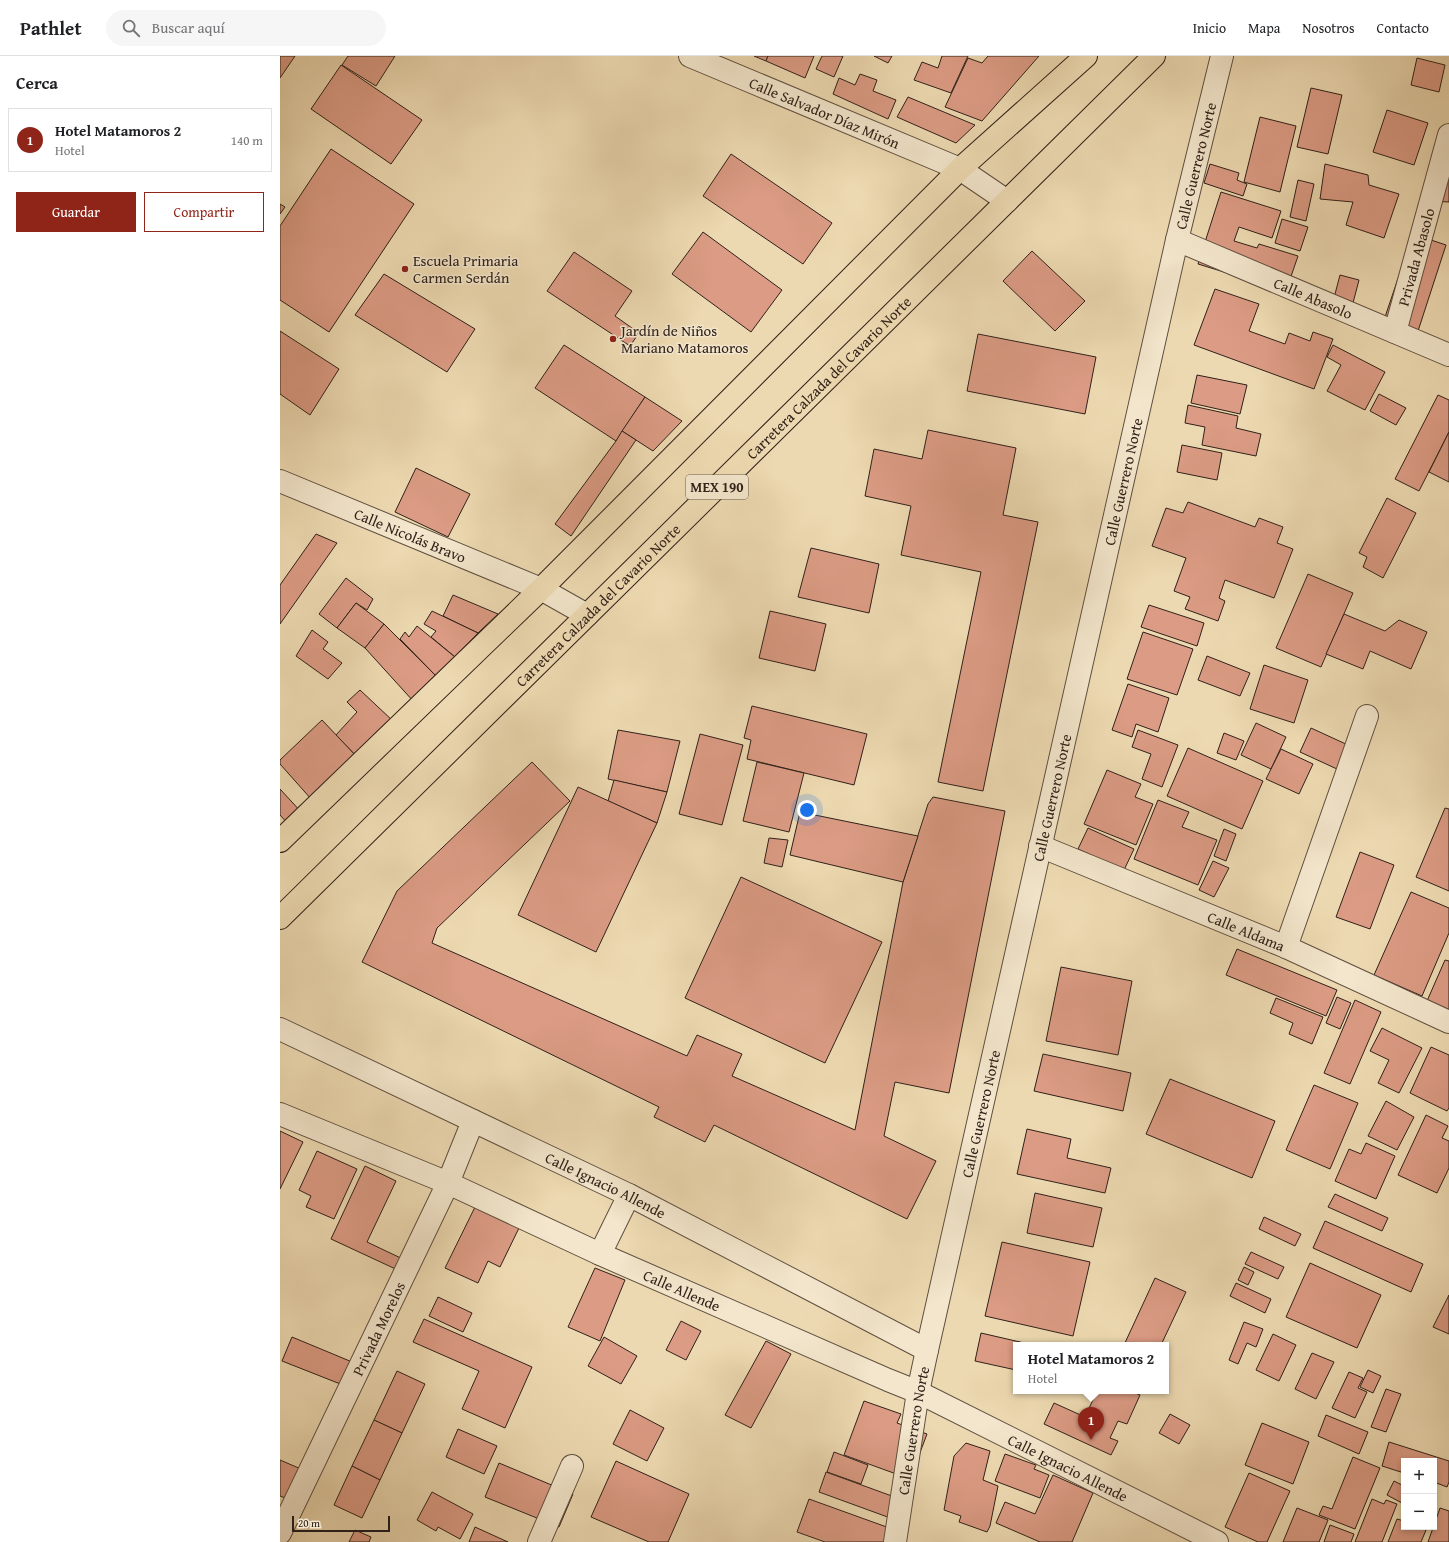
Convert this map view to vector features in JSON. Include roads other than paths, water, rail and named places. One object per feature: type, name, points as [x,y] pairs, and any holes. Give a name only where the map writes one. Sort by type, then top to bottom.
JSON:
[{"type":"main road","name":"MEX 190","points":[[280,841],[541,590],[960,169],[1086,56]]},
{"type":"main road","name":"Carretera Calzada del Cavario Norte","points":[[280,918],[1154,56]]},
{"type":"street","name":"Calle Salvador Díaz Mirón","points":[[690,56],[960,169],[1007,201]]},
{"type":"street","name":"Calle Guerrero Norte","points":[[895,1542],[918,1392],[927,1350],[1177,240],[1222,56]]},
{"type":"street","name":"Privada Abasolo","points":[[1395,332],[1449,135]]},
{"type":"street","name":"Calle Abasolo","points":[[1177,240],[1449,355]]},
{"type":"street","name":"Calle Nicolás Bravo","points":[[280,481],[541,590],[587,615]]},
{"type":"street","points":[[1286,947],[1367,716]]},
{"type":"street","name":"Calle Aldama","points":[[1040,846],[1286,947],[1449,1022]]},
{"type":"street","name":"Calle Ignacio Allende","points":[[280,1029],[629,1195],[927,1350]]},
{"type":"street","name":"Calle Allende","points":[[280,1114],[448,1183],[600,1254],[918,1392]]},
{"type":"street","name":"Privada Morelos","points":[[280,1533],[448,1183],[473,1121]]},
{"type":"street","points":[[600,1254],[629,1195]]},
{"type":"street","name":"Calle Ignacio Allende","points":[[918,1392],[1218,1542]]},
{"type":"street","points":[[540,1542],[572,1466]]},
{"type":"place","name":"Escuela Primaria Carmen Serdán","points":[[405,269]]},
{"type":"place","name":"Jardín de Niños Mariano Matamoros","points":[[613,339]]},
{"type":"place","name":"Hotel Matamoros 2","points":[[1091,1440]]}]
